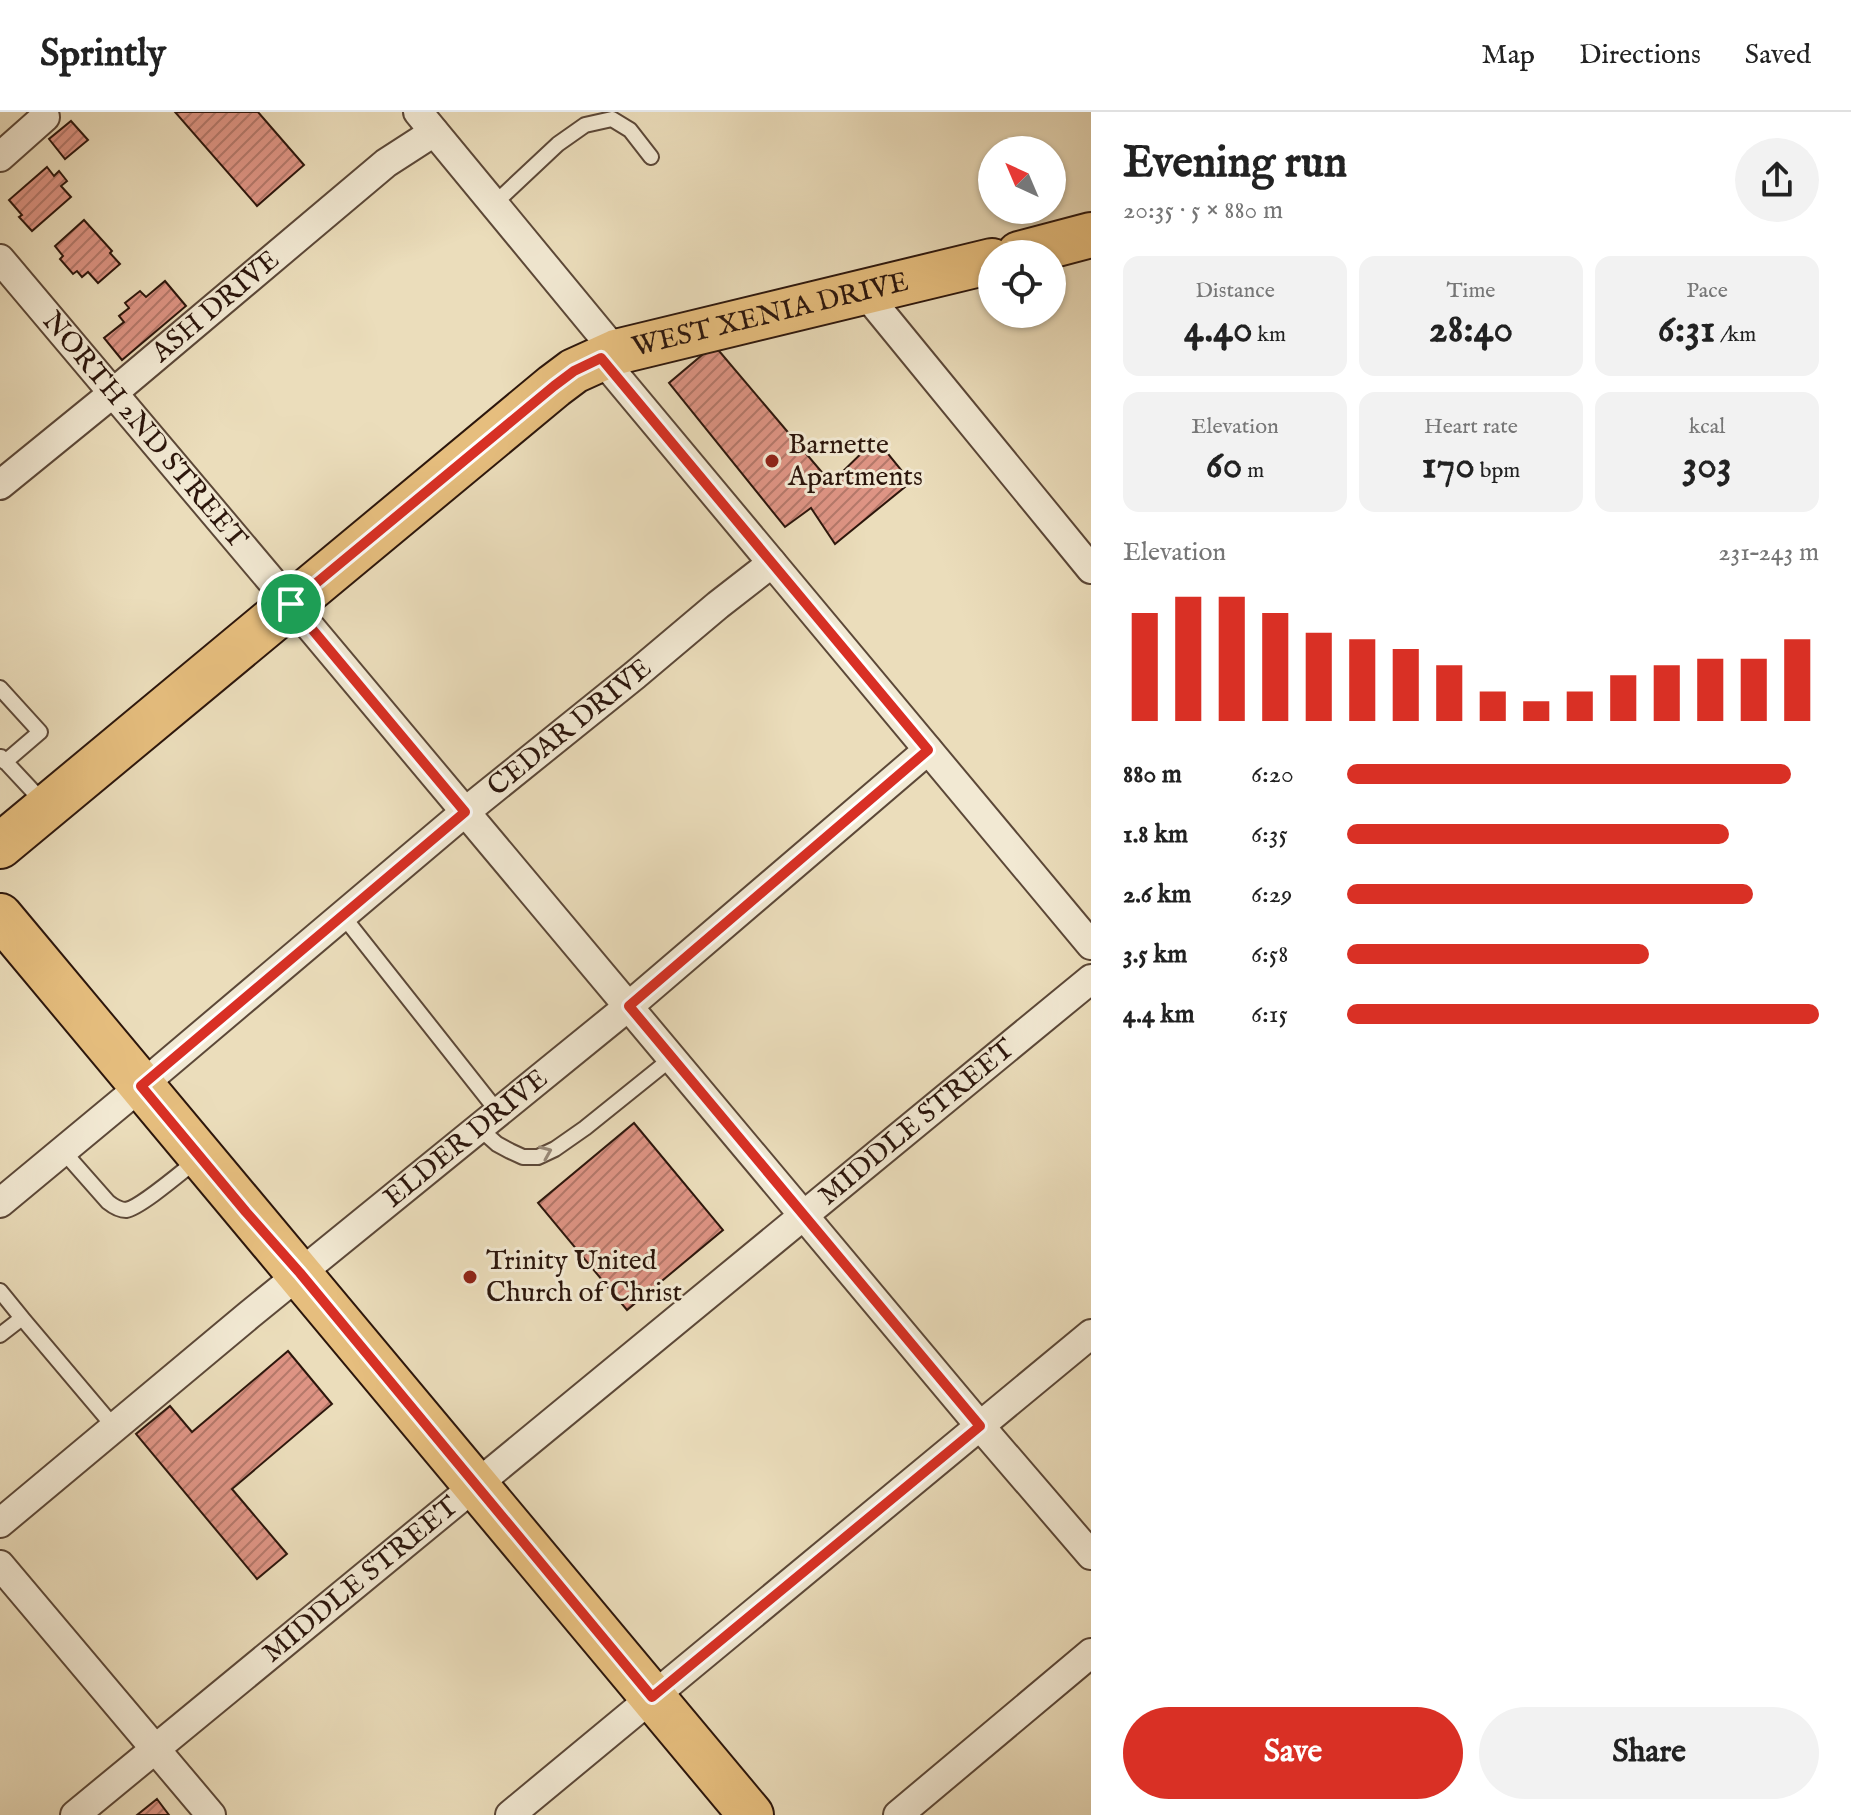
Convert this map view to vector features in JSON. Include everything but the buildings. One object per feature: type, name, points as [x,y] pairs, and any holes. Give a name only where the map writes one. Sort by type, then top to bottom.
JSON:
[{"type":"main road","points":[[1066,242],[1091,235]]},
{"type":"main road","name":"WEST XENIA DRIVE","points":[[0,846],[574,371],[608,355],[978,265]]},
{"type":"main road","points":[[0,916],[751,1815]]},
{"type":"street","points":[[0,157],[45,117]]},
{"type":"street","points":[[426,122],[494,204],[772,563],[1091,945]]},
{"type":"street","name":"ASH DRIVE","points":[[0,485],[386,163],[426,122]]},
{"type":"street","name":"NORTH 2ND STREET","points":[[0,259],[1091,1555]]},
{"type":"street","points":[[865,293],[1091,569]]},
{"type":"street","name":"CEDAR DRIVE","points":[[0,1203],[465,812],[772,563]]},
{"type":"street","name":"ELDER DRIVE","points":[[0,1523],[300,1273],[629,1006],[928,750]]},
{"type":"street","name":"MIDDLE STREET","points":[[75,1815],[1091,979]]},
{"type":"street","points":[[510,1815],[1091,1334]]},
{"type":"street","points":[[0,1565],[211,1815]]},
{"type":"street","points":[[898,1815],[1091,1653]]},
{"type":"lane","points":[[494,204],[558,144],[585,125],[612,119],[630,130],[651,157]]},
{"type":"lane","points":[[0,688],[40,732],[3,759],[47,807]]},
{"type":"lane","points":[[343,916],[488,1120],[497,1144],[523,1157],[538,1157],[555,1149],[672,1058]]},
{"type":"lane","points":[[63,1151],[108,1202],[116,1208],[127,1210],[200,1157]]},
{"type":"lane","points":[[0,1291],[115,1428]]},
{"type":"lane","points":[[0,1335],[22,1318]]},
{"type":"place","name":"Barnette Apartments","points":[[772,461]]},
{"type":"place","name":"Trinity United Church of Christ","points":[[470,1277]]},
{"type":"route","points":[[601,358],[928,750],[629,1006],[980,1426],[652,1697],[141,1086],[465,812],[291,604],[554,386],[574,371],[601,358]]}]
